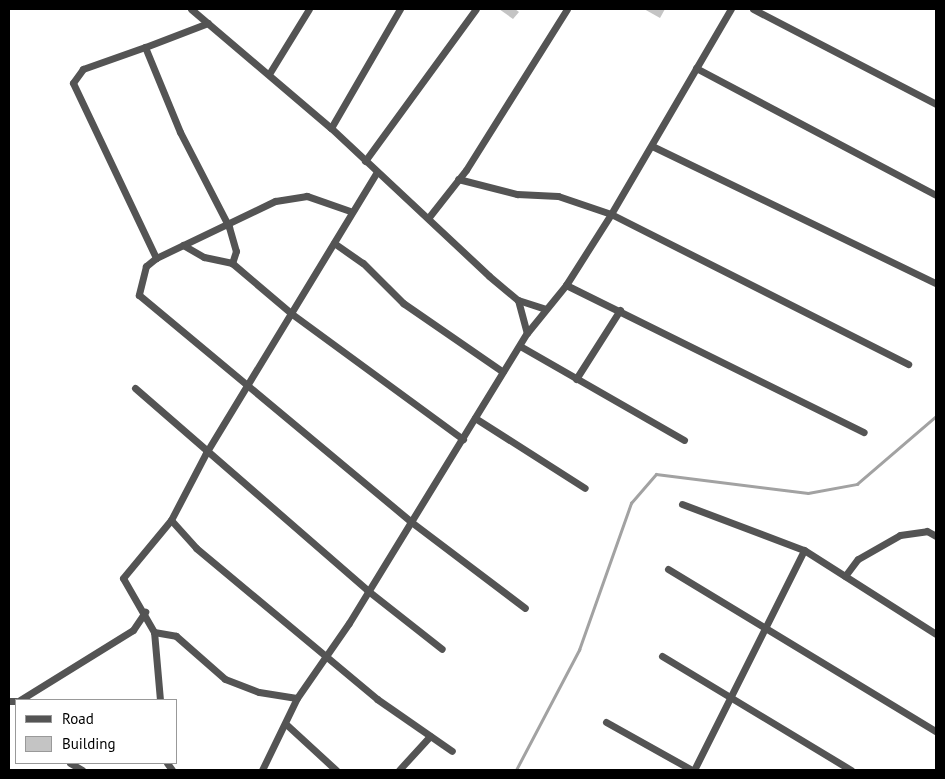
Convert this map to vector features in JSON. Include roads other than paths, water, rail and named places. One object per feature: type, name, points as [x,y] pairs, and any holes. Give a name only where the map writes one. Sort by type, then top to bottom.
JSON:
[{"type":"street","points":[[191,9],[331,128],[376,172],[429,217],[518,300],[545,309]]},
{"type":"street","points":[[269,74],[309,9]]},
{"type":"street","points":[[331,128],[400,9]]},
{"type":"street","points":[[365,161],[476,9]]},
{"type":"street","points":[[429,217],[458,179],[567,9]]},
{"type":"street","points":[[262,770],[287,725],[297,698],[326,656],[463,439],[527,333],[566,285],[611,214],[731,9]]},
{"type":"street","points":[[753,9],[936,104]]},
{"type":"street","points":[[156,258],[73,82],[83,69],[208,23]]},
{"type":"street","points":[[145,47],[180,132],[229,227],[236,251],[232,262]]},
{"type":"street","points":[[696,68],[936,195]]},
{"type":"street","points":[[652,146],[936,283]]},
{"type":"street","points":[[160,699],[154,632],[145,612],[122,578],[170,520],[206,453],[292,314],[334,243],[350,211],[376,172]]},
{"type":"street","points":[[458,179],[517,194],[558,196],[611,214],[908,364]]},
{"type":"street","points":[[350,211],[307,196],[291,196],[229,227],[156,258],[146,266],[139,294],[249,383],[410,522],[525,608]]},
{"type":"street","points":[[334,243],[363,263],[402,303],[503,372]]},
{"type":"street","points":[[183,245],[204,256],[232,262],[292,314],[463,439]]},
{"type":"street","points":[[566,285],[864,432]]},
{"type":"street","points":[[518,300],[527,333]]},
{"type":"street","points":[[576,379],[620,310]]},
{"type":"street","points":[[520,346],[684,440]]},
{"type":"street","points":[[135,388],[206,453],[367,590],[442,649]]},
{"type":"street","points":[[475,418],[586,488]]},
{"type":"street","points":[[682,504],[804,550],[936,634]]},
{"type":"street","points":[[170,520],[196,548],[326,656],[452,751]]},
{"type":"street","points":[[845,576],[858,559],[900,536],[936,528]]},
{"type":"street","points":[[927,531],[936,536]]},
{"type":"street","points":[[606,722],[693,770],[804,550]]},
{"type":"street","points":[[668,570],[765,624],[936,730]]},
{"type":"street","points":[[22,699],[133,630],[145,612]]},
{"type":"street","points":[[154,632],[176,636],[226,679],[259,692],[297,698]]},
{"type":"street","points":[[662,656],[851,770]]},
{"type":"street","points":[[287,725],[336,770]]},
{"type":"street","points":[[399,770],[430,736]]},
{"type":"waterway","points":[[516,770],[579,650],[631,503],[656,474],[808,493],[857,484],[936,416]]}]
